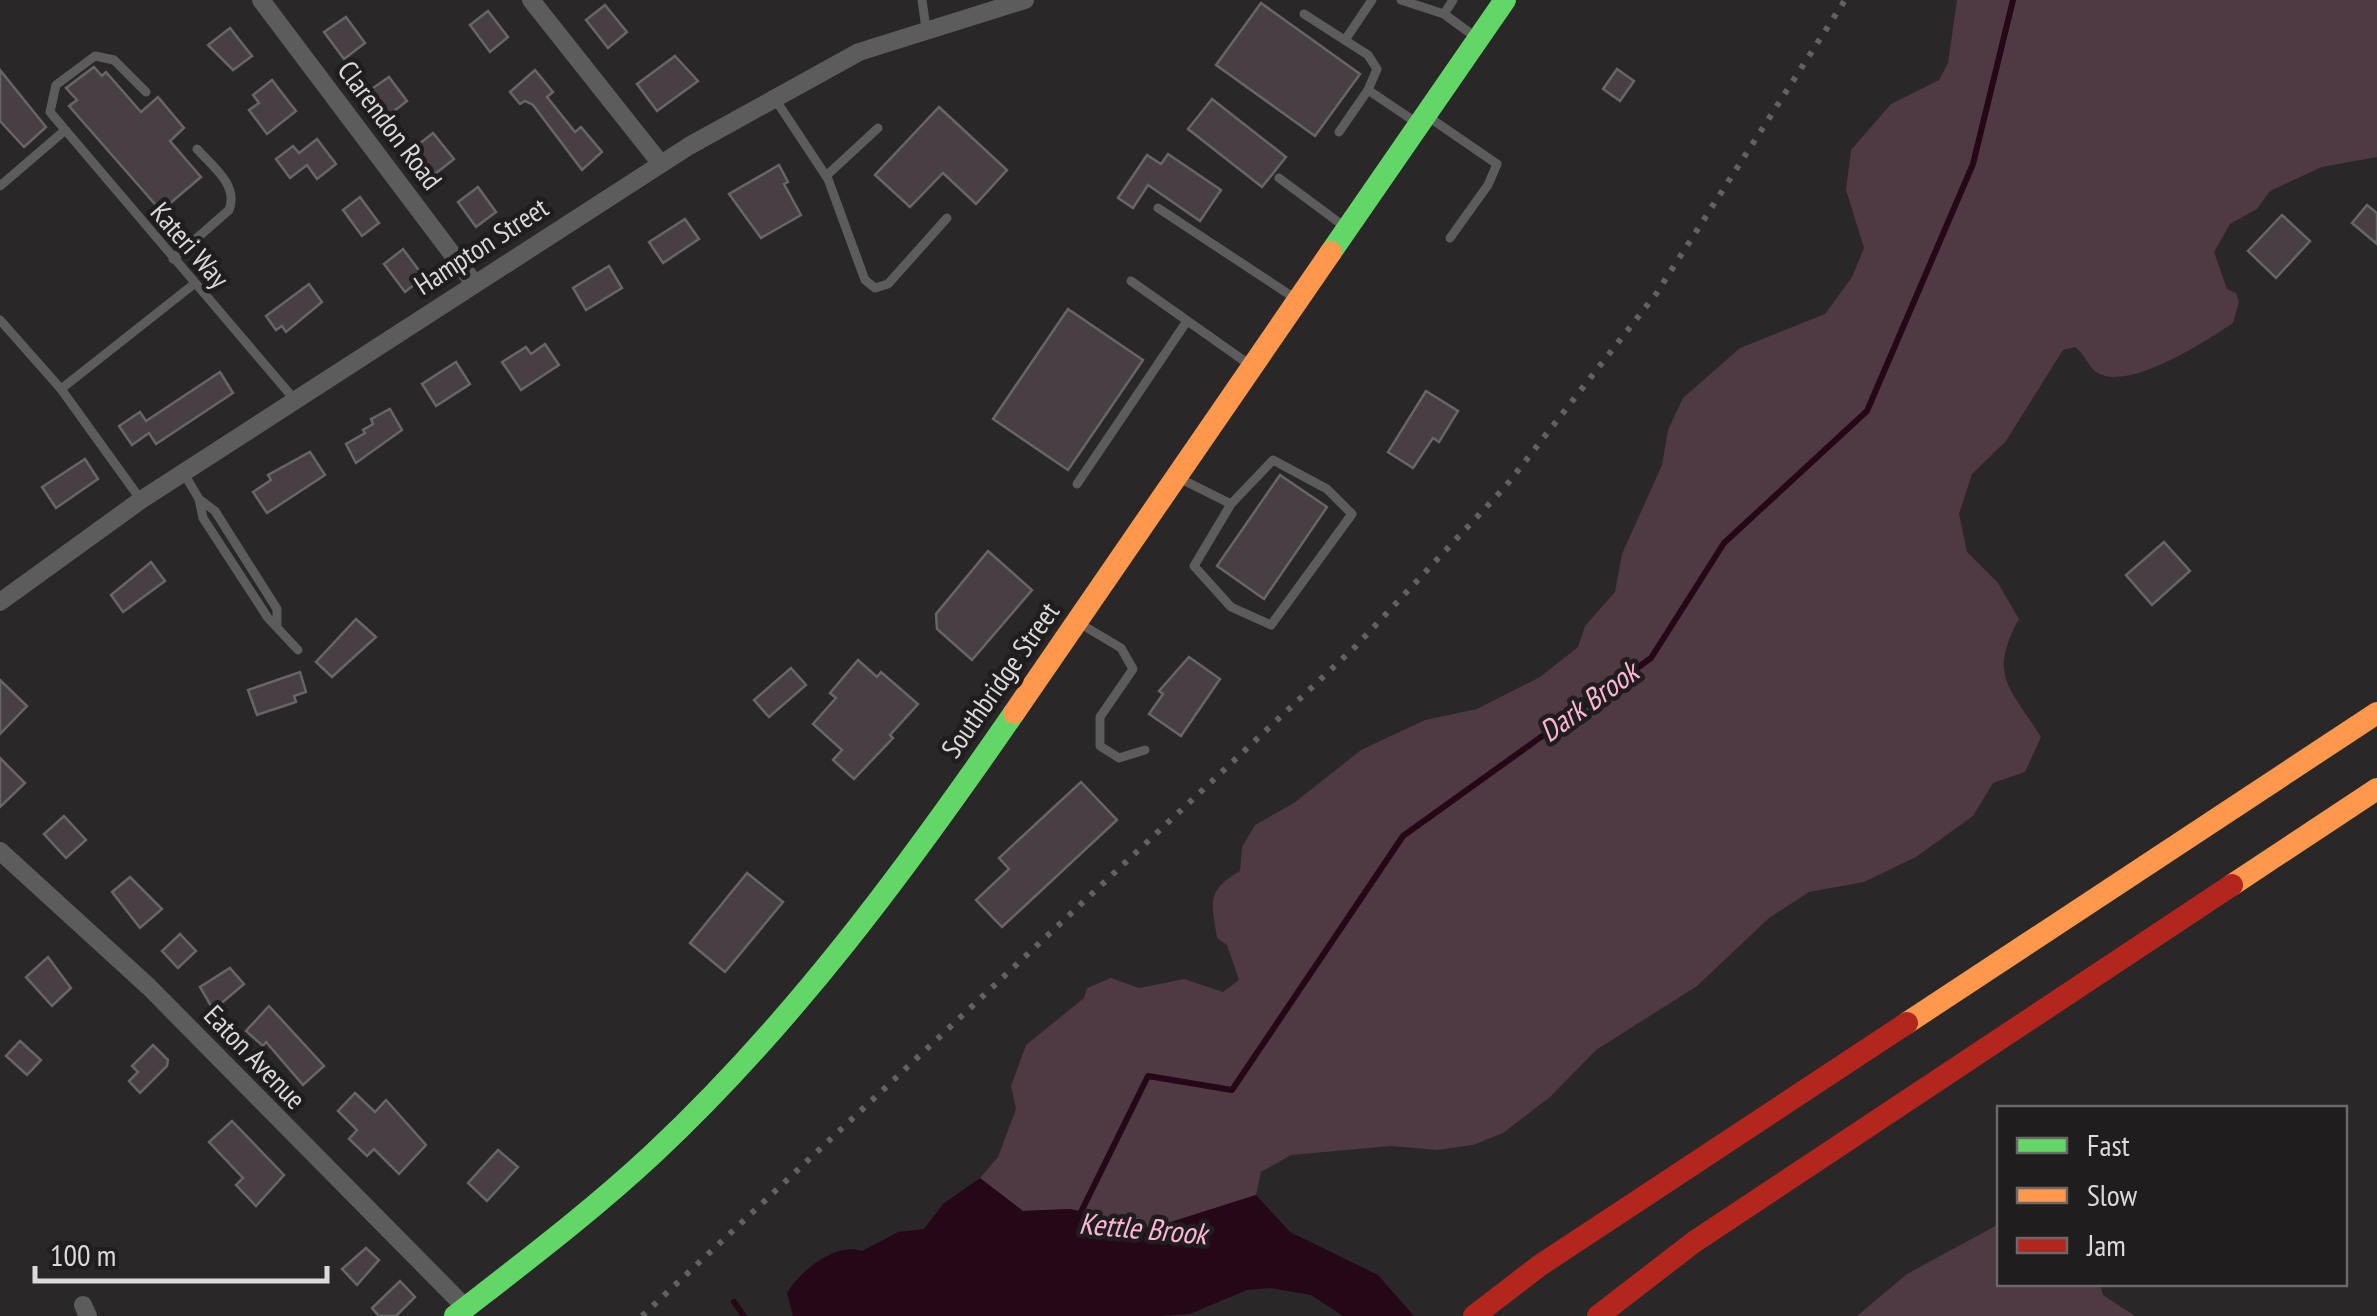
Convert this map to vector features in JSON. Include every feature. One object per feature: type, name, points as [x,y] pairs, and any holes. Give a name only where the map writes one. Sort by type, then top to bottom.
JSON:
[{"type":"main road","name":"Southbridge Street","points":[[460,1312],[566,1231],[667,1140],[777,1026],[910,859],[1505,0]]},
{"type":"main road","points":[[1474,1316],[1540,1266],[2377,713]]},
{"type":"main road","points":[[1598,1316],[1694,1242],[2377,789]]},
{"type":"street","name":"Clarendon Road","points":[[261,0],[474,283]]},
{"type":"street","points":[[532,0],[661,164]]},
{"type":"street","name":"Hampton Street","points":[[0,602],[140,500],[474,283],[773,97],[859,52],[1024,0]]},
{"type":"street","name":"Eaton Avenue","points":[[0,851],[149,987],[460,1312]]},
{"type":"lane","points":[[922,0],[926,28]]},
{"type":"lane","points":[[1345,40],[1372,0]]},
{"type":"lane","points":[[1401,0],[1444,14],[1478,39]]},
{"type":"lane","points":[[1444,14],[1453,0]]},
{"type":"lane","points":[[1304,14],[1368,56],[1377,69],[1368,90],[1339,132]]},
{"type":"lane","name":"Kateri Way","points":[[146,92],[114,60],[95,56],[56,86],[50,100],[52,120],[294,400]]},
{"type":"lane","points":[[1368,90],[1497,164],[1488,185],[1450,238]]},
{"type":"lane","points":[[773,97],[826,176],[866,280],[875,288],[888,284],[947,218]]},
{"type":"lane","points":[[826,176],[878,128]]},
{"type":"lane","points":[[0,186],[63,132]]},
{"type":"lane","points":[[173,259],[229,210],[234,199],[231,188],[197,149]]},
{"type":"lane","points":[[1279,178],[1347,229]]},
{"type":"lane","points":[[1158,208],[1298,300]]},
{"type":"lane","points":[[1131,281],[1252,367]]},
{"type":"lane","points":[[61,389],[194,284]]},
{"type":"lane","points":[[0,320],[61,389],[140,500]]},
{"type":"lane","points":[[1077,484],[1187,321]]},
{"type":"lane","points":[[1273,460],[1328,489],[1352,514],[1271,625],[1231,607],[1194,566],[1231,504],[1273,460]]},
{"type":"lane","points":[[183,472],[199,499],[215,511],[277,610],[277,624],[298,650]]},
{"type":"lane","points":[[1176,477],[1231,504]]},
{"type":"lane","points":[[1076,622],[1122,648],[1132,661],[1133,670],[1100,717],[1100,746],[1119,758],[1145,750]]},
{"type":"shaded area","points":[[1957,0],[2377,0],[2377,157],[2322,167],[2270,191],[2257,209],[2230,224],[2214,252],[2227,289],[2236,293],[2239,302],[2233,323],[2166,362],[2125,376],[2108,377],[2095,371],[2075,347],[2063,350],[2006,441],[1972,474],[1959,514],[1967,552],[1998,583],[2019,619],[2005,654],[2006,680],[2041,737],[2025,772],[1993,783],[1973,816],[1916,857],[1864,882],[1809,892],[1769,918],[1697,986],[1596,1050],[1550,1097],[1503,1133],[1473,1145],[1437,1150],[1391,1146],[1291,1155],[1261,1172],[1256,1195],[1152,1228],[1070,1209],[1023,1211],[980,1178],[998,1157],[1016,1109],[1011,1086],[1026,1045],[1084,998],[1087,988],[1111,978],[1139,988],[1184,979],[1223,992],[1239,980],[1227,945],[1217,938],[1214,899],[1221,885],[1240,871],[1242,847],[1255,825],[1294,803],[1361,750],[1425,720],[1477,709],[1540,677],[1578,647],[1585,626],[1615,592],[1622,554],[1662,465],[1668,430],[1683,398],[1740,348],[1825,314],[1852,277],[1864,248],[1846,190],[1851,150],[1891,104],[1939,80],[1948,63]]},
{"type":"shaded area","points":[[1997,1225],[1997,1286],[2101,1286],[2103,1295],[2135,1316],[1857,1316],[1907,1274]]},
{"type":"water","name":"Kettle Brook","points":[[980,1178],[1023,1211],[1070,1209],[1152,1228],[1256,1195],[1290,1232],[1378,1275],[1414,1316],[1343,1316],[1311,1295],[1270,1288],[1247,1290],[1190,1314],[1159,1316],[793,1316],[787,1293],[819,1260],[841,1251],[862,1251],[898,1232],[924,1229],[943,1204]]},
{"type":"building","points":[[1261,3],[1360,74],[1315,136],[1216,65]]},
{"type":"building","points":[[605,5],[627,32],[608,48],[586,20]]},
{"type":"building","points":[[488,11],[508,37],[490,52],[470,25]]},
{"type":"building","points":[[346,17],[365,43],[344,59],[324,32]]},
{"type":"building","points":[[230,28],[252,56],[233,70],[208,45]]},
{"type":"building","points":[[675,56],[698,81],[657,111],[637,84]]},
{"type":"building","points":[[94,67],[102,76],[106,72],[141,112],[158,97],[184,128],[170,141],[201,177],[161,211],[69,106],[77,100],[66,88]]},
{"type":"building","points":[[1617,69],[1634,81],[1620,101],[1603,89]]},
{"type":"building","points":[[0,70],[46,127],[24,147],[0,121]]},
{"type":"building","points":[[535,70],[553,92],[547,97],[575,132],[581,127],[602,152],[582,170],[533,105],[525,101],[520,104],[510,92]]},
{"type":"building","points":[[389,77],[407,101],[389,115],[370,90]]},
{"type":"building","points":[[272,80],[296,111],[267,134],[249,110],[259,103],[253,95]]},
{"type":"building","points":[[1212,99],[1286,157],[1262,187],[1188,129]]},
{"type":"building","points":[[939,107],[1007,170],[976,204],[943,173],[910,207],[875,175]]},
{"type":"building","points":[[433,133],[454,159],[435,174],[414,148]]},
{"type":"building","points":[[317,139],[336,164],[317,179],[307,165],[290,178],[276,159],[293,146],[299,153]]},
{"type":"building","points":[[1168,154],[1221,190],[1200,221],[1148,185],[1133,208],[1118,198],[1147,155],[1161,164]]},
{"type":"building","points":[[779,165],[788,182],[784,184],[801,215],[761,238],[729,194]]},
{"type":"building","points":[[478,187],[496,212],[476,227],[458,202]]},
{"type":"building","points":[[360,197],[379,223],[362,236],[343,210]]},
{"type":"building","points":[[2367,205],[2377,213],[2377,244],[2352,223]]},
{"type":"building","points":[[2282,215],[2310,241],[2276,278],[2248,251]]},
{"type":"building","points":[[685,219],[699,239],[663,263],[649,242]]},
{"type":"building","points":[[403,249],[424,277],[405,292],[384,264]]},
{"type":"building","points":[[609,266],[622,288],[586,310],[573,288]]},
{"type":"building","points":[[309,284],[322,302],[286,332],[282,326],[276,330],[266,316]]},
{"type":"building","points":[[1068,309],[1143,360],[1068,470],[993,419]]},
{"type":"building","points":[[545,344],[559,365],[521,390],[502,362],[526,347],[531,354]]},
{"type":"building","points":[[456,362],[470,384],[436,406],[422,384]]},
{"type":"building","points":[[220,372],[233,393],[156,444],[149,433],[132,445],[119,426],[140,412],[146,421]]},
{"type":"building","points":[[1426,391],[1458,411],[1439,442],[1433,438],[1413,468],[1388,452]]},
{"type":"building","points":[[390,409],[402,430],[356,463],[346,444],[365,433],[363,430],[373,424],[371,419]]},
{"type":"building","points":[[310,452],[325,475],[267,513],[253,492],[271,480],[268,475]]},
{"type":"building","points":[[85,459],[98,479],[56,508],[42,487]]},
{"type":"building","points":[[1280,475],[1327,507],[1264,599],[1217,566]]},
{"type":"building","points":[[2164,542],[2190,571],[2152,605],[2126,575]]},
{"type":"building","points":[[988,551],[1032,590],[972,660],[937,629],[936,614]]},
{"type":"building","points":[[151,562],[165,581],[123,612],[111,595]]},
{"type":"building","points":[[356,619],[376,637],[332,677],[316,662]]},
{"type":"building","points":[[1189,657],[1220,679],[1181,736],[1149,714],[1163,694],[1159,691]]},
{"type":"building","points":[[858,660],[877,677],[881,672],[918,704],[890,735],[893,738],[854,779],[833,760],[842,750],[813,724],[836,698],[830,693]]},
{"type":"building","points":[[791,668],[806,685],[769,717],[754,700]]},
{"type":"building","points":[[300,672],[306,692],[294,696],[296,702],[257,715],[248,690]]},
{"type":"building","points":[[0,680],[27,706],[0,734]]},
{"type":"building","points":[[0,758],[25,783],[0,807]]},
{"type":"building","points":[[1081,782],[1117,820],[1002,927],[976,900],[1009,869],[999,858]]},
{"type":"building","points":[[64,816],[86,840],[66,858],[44,834]]},
{"type":"building","points":[[747,873],[783,902],[725,972],[690,943]]},
{"type":"building","points":[[130,877],[162,909],[140,928],[112,892]]},
{"type":"building","points":[[180,934],[196,951],[178,968],[162,951]]},
{"type":"building","points":[[48,957],[71,988],[52,1006],[26,977]]},
{"type":"building","points":[[230,968],[244,984],[217,1007],[211,1006],[200,987]]},
{"type":"building","points":[[269,1006],[324,1066],[303,1085],[266,1042],[263,1046],[246,1031]]},
{"type":"building","points":[[20,1041],[41,1060],[27,1075],[6,1056]]},
{"type":"building","points":[[153,1045],[168,1060],[167,1066],[140,1093],[129,1081],[138,1072],[132,1066]]},
{"type":"building","points":[[355,1093],[375,1112],[386,1100],[426,1145],[399,1174],[374,1149],[367,1156],[349,1139],[357,1130],[338,1111]]},
{"type":"building","points":[[232,1121],[284,1175],[256,1206],[236,1185],[243,1178],[209,1142]]},
{"type":"building","points":[[498,1150],[518,1167],[487,1201],[468,1183]]},
{"type":"building","points":[[366,1248],[379,1260],[357,1285],[342,1269]]},
{"type":"building","points":[[400,1281],[415,1297],[396,1316],[379,1316],[372,1308]]},
{"type":"waterway","name":"Dark Brook","points":[[1078,1218],[1148,1076],[1232,1090],[1403,836],[1651,658],[1724,543],[1867,411],[1973,164],[2013,0]]},
{"type":"waterway","points":[[734,1302],[744,1316]]},
{"type":"railway","points":[[642,1316],[1356,646],[1505,487],[1656,294],[1845,0]]},
{"type":"traffic: fast","points":[[1331,252],[1505,0]]},
{"type":"traffic: fast","points":[[455,1316],[654,1153],[754,1051],[890,886],[1014,713]]},
{"type":"traffic: slow","points":[[1014,713],[1331,252]]},
{"type":"traffic: slow","points":[[1907,1023],[2377,713]]},
{"type":"traffic: slow","points":[[2232,885],[2377,789]]},
{"type":"traffic: jam","points":[[1598,1316],[1694,1242],[2232,885]]},
{"type":"traffic: jam","points":[[1474,1316],[1539,1266],[1907,1023]]}]
